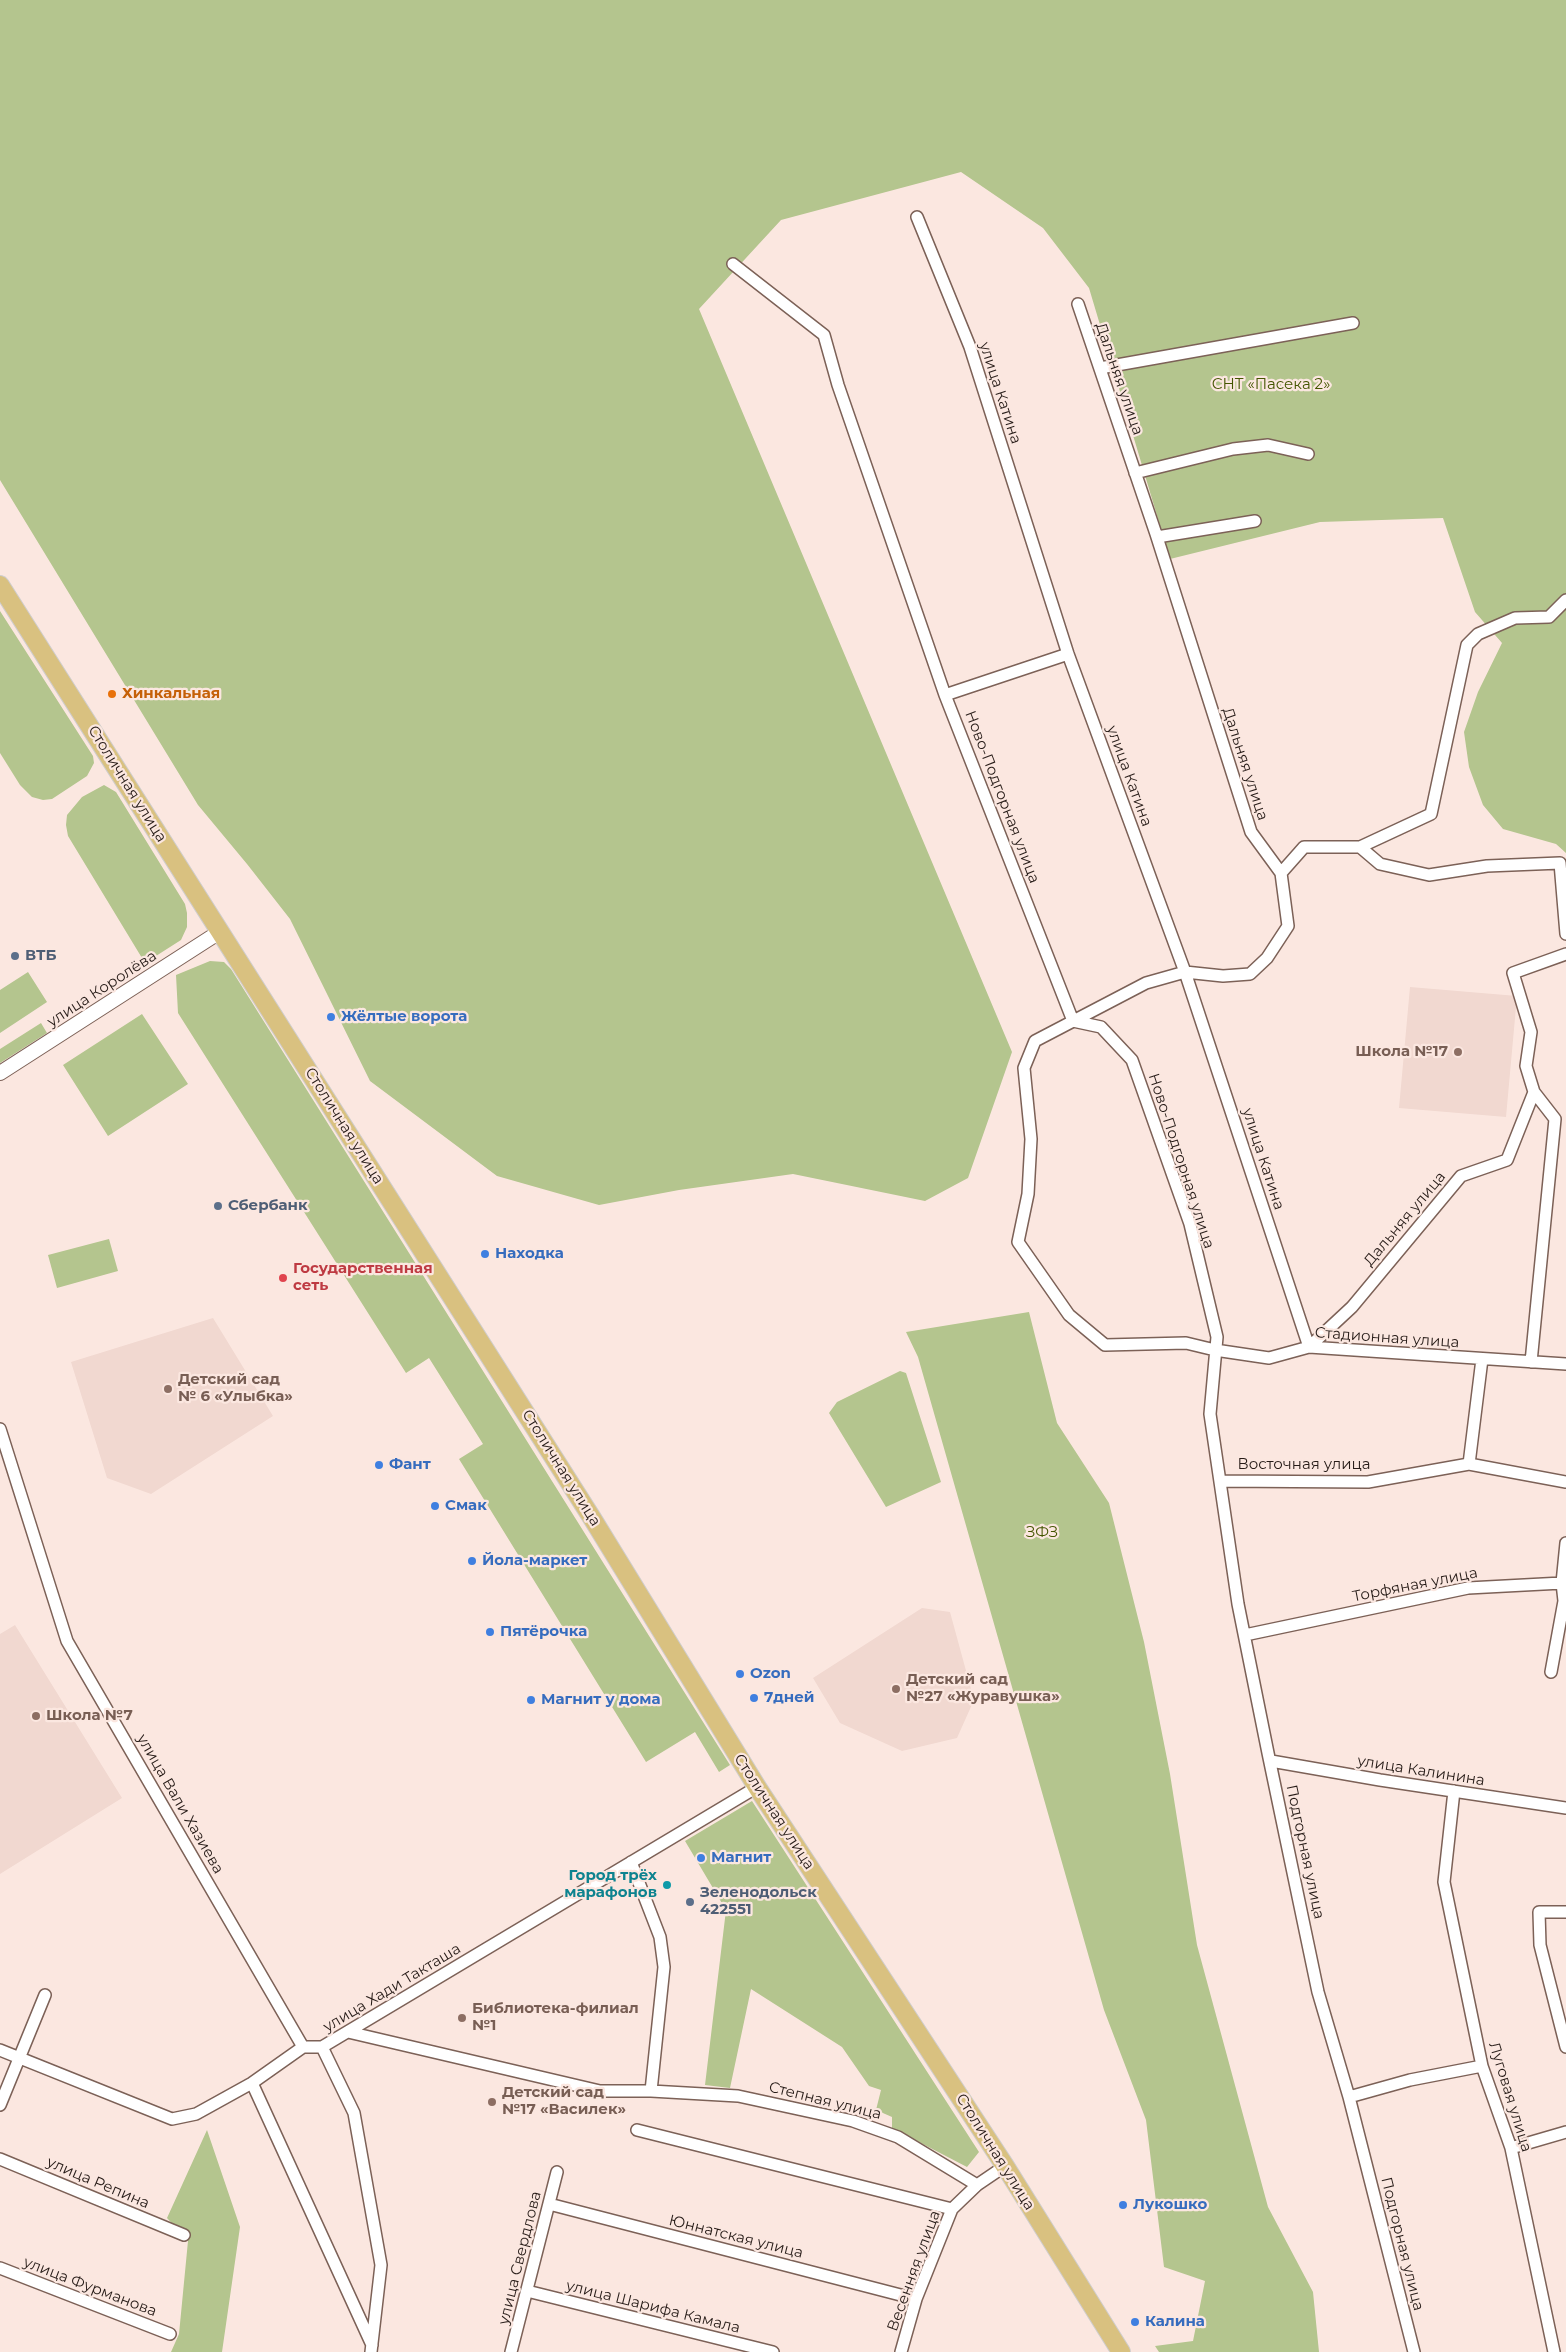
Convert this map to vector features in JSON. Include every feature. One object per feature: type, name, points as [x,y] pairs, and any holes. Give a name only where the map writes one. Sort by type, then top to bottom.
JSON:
[{"type":"main road","name":"Столичная улица","points":[[0,584],[592,1518],[757,1787],[1005,2166],[1121,2352]]},
{"type":"street","name":"улица Катина","points":[[917,217],[970,348],[1068,654],[1186,972],[1309,1347]]},
{"type":"street","name":"Ново-Подгорная улица","points":[[733,264],[824,335],[838,385],[945,694],[1073,1021],[1101,1027],[1132,1060],[1190,1224],[1217,1337],[1215,1350]]},
{"type":"street","name":"Дальняя улица","points":[[1078,304],[1157,537],[1250,832],[1282,873]]},
{"type":"street","points":[[1100,368],[1353,322]]},
{"type":"street","points":[[1135,473],[1233,449],[1268,445],[1308,454]]},
{"type":"street","points":[[1157,537],[1255,521]]},
{"type":"street","points":[[1073,1021],[1146,983],[1186,972],[1223,976],[1250,974],[1267,958],[1288,926],[1282,873],[1304,847],[1360,847],[1431,814],[1467,645],[1478,634],[1514,618],[1549,617],[1566,600]]},
{"type":"street","points":[[945,694],[1068,654]]},
{"type":"street","points":[[1360,847],[1380,864],[1429,875],[1487,866],[1560,863],[1566,934]]},
{"type":"street","name":"улица Королёва","points":[[0,1073],[220,931]]},
{"type":"street","points":[[1531,1362],[1555,1120],[1534,1092],[1526,1066],[1531,1032],[1513,973],[1566,954]]},
{"type":"street","name":"Стадионная улица","points":[[1073,1021],[1035,1041],[1024,1068],[1031,1139],[1028,1194],[1018,1242],[1070,1315],[1105,1345],[1186,1343],[1215,1350],[1269,1358],[1309,1347],[1566,1364]]},
{"type":"street","name":"Дальняя улица","points":[[1309,1347],[1352,1307],[1461,1176],[1507,1160],[1534,1092]]},
{"type":"street","name":"Подгорная улица","points":[[1215,1350],[1210,1414],[1238,1604],[1318,1992],[1349,2098],[1414,2352]]},
{"type":"street","points":[[1469,1464],[1482,1359]]},
{"type":"street","name":"улица Вали Хазиева","points":[[0,1429],[67,1641],[303,2047]]},
{"type":"street","name":"Восточная улица","points":[[1220,1481],[1368,1482],[1469,1464],[1566,1482]]},
{"type":"street","points":[[1551,1672],[1564,1601],[1562,1583],[1566,1543]]},
{"type":"street","name":"Торфяная улица","points":[[1245,1635],[1468,1588],[1562,1583]]},
{"type":"street","name":"улица Калинина","points":[[1271,1761],[1566,1808]]},
{"type":"street","name":"улица Хади Такташа","points":[[303,2047],[322,2047],[757,1787]]},
{"type":"street","name":"Луговая улица","points":[[1454,1791],[1444,1882],[1482,2066],[1511,2148],[1554,2352]]},
{"type":"street","points":[[631,1862],[660,1937],[664,1967],[651,2091]]},
{"type":"street","points":[[1566,1912],[1539,1912],[1540,1945],[1546,1972],[1556,2001],[1566,2048]]},
{"type":"street","points":[[0,2105],[18,2057],[45,1995]]},
{"type":"street","points":[[1556,2001],[1566,1995]]},
{"type":"street","name":"Степная улица","points":[[348,2032],[600,2092],[651,2091],[738,2096],[861,2124],[898,2137],[977,2184]]},
{"type":"street","points":[[0,2050],[172,2119],[196,2114],[252,2083],[303,2047]]},
{"type":"street","points":[[322,2047],[354,2113],[381,2265],[372,2349]]},
{"type":"street","points":[[1349,2098],[1410,2080],[1482,2066]]},
{"type":"street","points":[[252,2083],[372,2349]]},
{"type":"street","points":[[637,2130],[952,2209]]},
{"type":"street","points":[[1511,2148],[1566,2132]]},
{"type":"street","name":"улица Репина","points":[[0,2159],[184,2235]]},
{"type":"street","name":"Весенняя улица","points":[[901,2352],[916,2299],[952,2209],[977,2184],[1005,2166]]},
{"type":"street","name":"улица Свердлова","points":[[511,2352],[557,2172]]},
{"type":"street","name":"Юннатская улица","points":[[549,2204],[916,2299]]},
{"type":"street","name":"улица Фурманова","points":[[0,2268],[170,2334]]},
{"type":"street","name":"улица Шарифа Камала","points":[[527,2291],[773,2352]]},
{"type":"shaded area","name":"Школа №17","points":[[1410,987],[1517,996],[1506,1117],[1399,1108]]},
{"type":"shaded area","name":"Детский сад № 6 «Улыбка»","points":[[213,1318],[273,1416],[151,1494],[107,1478],[71,1362]]},
{"type":"shaded area","name":"Детский сад №27 «Журавушка»","points":[[922,1608],[950,1612],[974,1700],[957,1738],[902,1751],[840,1723],[813,1678]]},
{"type":"shaded area","name":"Школа №7","points":[[15,1625],[122,1798],[0,1874],[0,1634]]},
{"type":"green space","name":"СНТ «Пасека 2»","points":[[0,0],[1566,0],[1566,853],[1556,844],[1503,829],[1483,805],[1469,767],[1464,732],[1478,692],[1502,643],[1475,612],[1443,518],[1320,522],[1170,559],[1089,288],[1043,228],[961,172],[781,220],[699,309],[1012,1052],[968,1178],[925,1201],[793,1174],[679,1190],[599,1205],[497,1176],[370,1081],[290,919],[198,805],[0,480]]},
{"type":"green space","points":[[0,611],[93,756],[94,763],[87,776],[52,799],[43,800],[32,797],[20,785],[0,753]]},
{"type":"green space","points":[[104,785],[116,792],[185,904],[187,927],[181,940],[145,963],[68,836],[67,815],[82,797]]},
{"type":"green space","points":[[210,961],[224,962],[231,969],[730,1765],[719,1772],[695,1732],[646,1762],[459,1459],[483,1444],[429,1358],[406,1373],[178,1013],[176,975]]},
{"type":"green space","points":[[28,972],[47,1002],[0,1033],[0,990]]},
{"type":"green space","points":[[142,1014],[188,1084],[108,1136],[63,1065]]},
{"type":"green space","points":[[41,1023],[47,1033],[0,1063],[0,1049]]},
{"type":"green space","points":[[109,1239],[118,1271],[57,1288],[48,1255]]},
{"type":"green space","name":"ЗФЗ","points":[[1029,1312],[1057,1423],[1109,1503],[1144,1642],[1170,1774],[1197,1945],[1268,2207],[1313,2292],[1319,2352],[1159,2352],[1155,2346],[1193,2341],[1205,2281],[1164,2267],[1146,2120],[1104,2010],[918,1357],[906,1332]]},
{"type":"green space","points":[[900,1371],[906,1373],[941,1482],[886,1507],[829,1413],[837,1402]]},
{"type":"green space","points":[[752,1801],[979,2152],[967,2167],[892,2128],[892,2117],[876,2110],[881,2090],[869,2086],[842,2047],[751,1989],[730,2088],[705,2085],[726,1910],[685,1841]]},
{"type":"green space","points":[[207,2130],[240,2227],[222,2352],[171,2352],[179,2334],[188,2241],[167,2218]]},
{"type":"place","name":"Хинкальная","points":[[112,694]]},
{"type":"place","name":"ВТБ","points":[[15,956]]},
{"type":"place","name":"Жёлтые ворота","points":[[331,1017]]},
{"type":"place","name":"Школа №17","points":[[1458,1052]]},
{"type":"place","name":"Сбербанк","points":[[218,1206]]},
{"type":"place","name":"Находка","points":[[485,1254]]},
{"type":"place","name":"Государственная сеть","points":[[283,1278]]},
{"type":"place","name":"Детский сад № 6 «Улыбка»","points":[[168,1389]]},
{"type":"place","name":"Фант","points":[[379,1465]]},
{"type":"place","name":"Смак","points":[[435,1506]]},
{"type":"place","name":"Йола-маркет","points":[[472,1561]]},
{"type":"place","name":"Пятёрочка","points":[[490,1632]]},
{"type":"place","name":"Ozon","points":[[740,1674]]},
{"type":"place","name":"Детский сад №27 «Журавушка»","points":[[896,1689]]},
{"type":"place","name":"7дней","points":[[754,1698]]},
{"type":"place","name":"Магнит у дома","points":[[531,1700]]},
{"type":"place","name":"Школа №7","points":[[36,1716]]},
{"type":"place","name":"Магнит","points":[[701,1858]]},
{"type":"place","name":"Город трёх марафонов","points":[[667,1885]]},
{"type":"place","name":"Зеленодольск 422551","points":[[690,1902]]},
{"type":"place","name":"Библиотека-филиал №1","points":[[462,2018]]},
{"type":"place","name":"Детский сад №17 «Василек»","points":[[492,2102]]},
{"type":"place","name":"Лукошко","points":[[1123,2205]]},
{"type":"place","name":"Калина","points":[[1135,2322]]}]
